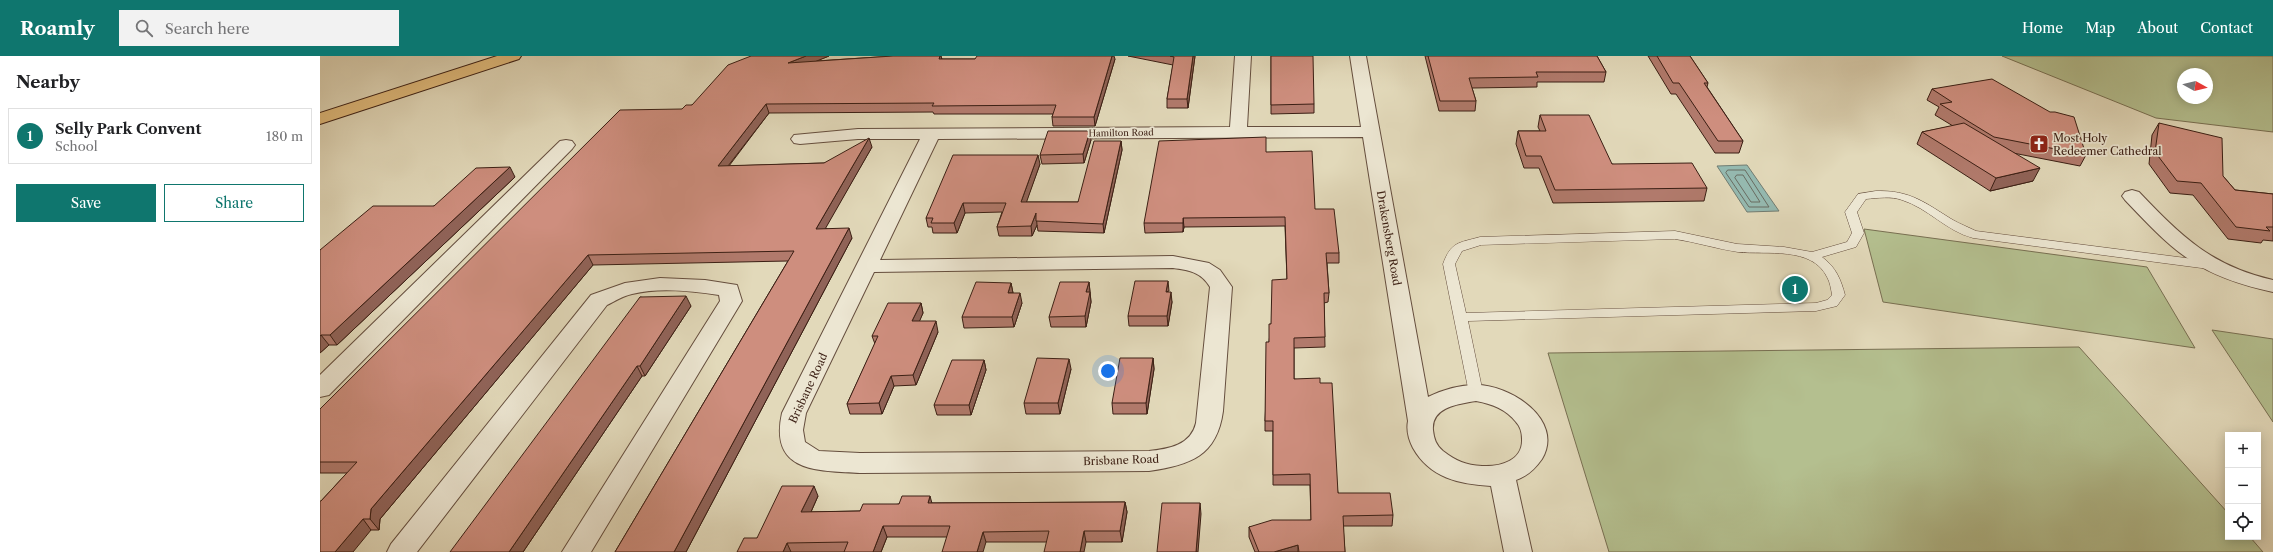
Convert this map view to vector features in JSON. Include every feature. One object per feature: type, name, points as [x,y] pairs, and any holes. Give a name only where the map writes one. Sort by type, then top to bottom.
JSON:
[{"type":"highway","points":[[320,119],[513,56]]},
{"type":"street","points":[[1238,132],[1243,56]]},
{"type":"street","name":"Drakensberg Road","points":[[1358,56],[1420,420]]},
{"type":"street","name":"Hamilton Road","points":[[800,139],[858,134],[931,135],[1370,132]]},
{"type":"street","name":"Brisbane Road","points":[[868,266],[1173,262],[1202,268],[1214,274],[1221,287],[1211,411],[1207,430],[1199,442],[1187,451],[1173,458],[1149,461],[824,462],[806,457],[796,451],[789,439],[789,428],[794,413],[868,266],[931,135]]},
{"type":"street","points":[[320,389],[566,145]]},
{"type":"street","points":[[2132,196],[2186,250],[2209,265],[2260,283],[2273,286]]},
{"type":"street","points":[[401,552],[600,300],[623,289],[636,286],[692,285],[729,290],[731,301],[576,552]]},
{"type":"street","points":[[1456,394],[1492,396],[1508,403],[1522,412],[1531,423],[1536,436],[1535,448],[1528,460],[1517,469],[1502,474],[1476,476],[1464,474],[1446,467],[1432,457],[1423,446],[1419,432],[1420,420],[1427,409],[1440,400],[1456,394]]},
{"type":"street","points":[[1502,474],[1518,552]]},
{"type":"lane","points":[[1814,256],[1852,244],[1858,233],[1851,212],[1862,196],[1882,193],[1910,197],[1930,208],[1946,220],[1973,234],[2209,265]]},
{"type":"lane","points":[[1460,316],[1816,307],[1832,303],[1839,295],[1837,281],[1827,268],[1814,256],[1796,250],[1739,248],[1696,238],[1674,235],[1480,241],[1458,248],[1454,251],[1448,264],[1476,394]]},
{"type":"green space","points":[[2002,56],[2273,56],[2273,132],[2156,118]]},
{"type":"green space","points":[[1864,229],[2147,267],[2195,348],[1883,302]]},
{"type":"green space","points":[[2212,330],[2273,339],[2273,422]]},
{"type":"green space","points":[[2079,347],[2225,510],[2225,540],[2253,540],[2263,552],[1609,552],[1548,353]]},
{"type":"water","points":[[1747,165],[1779,211],[1747,212],[1717,166]]},
{"type":"building","points":[[751,56],[806,56],[788,63],[893,56],[940,56],[939,59],[975,59],[977,56],[1112,56],[1094,117],[1052,117],[1056,105],[932,106],[934,103],[766,104],[718,166],[824,163],[869,138],[816,229],[849,228],[674,552],[615,552],[794,251],[588,255],[371,509],[370,519],[363,519],[335,552],[320,552],[320,501],[357,462],[320,462],[320,409],[620,110],[682,109],[686,105],[692,105],[728,65]]},
{"type":"building","points":[[1170,56],[1193,56],[1187,99],[1167,99],[1174,57]]},
{"type":"building","points":[[1271,56],[1313,56],[1314,104],[1271,105]]},
{"type":"building","points":[[1428,56],[1597,56],[1606,72],[1536,72],[1538,77],[1469,78],[1476,101],[1440,101]]},
{"type":"building","points":[[1657,56],[1690,56],[1708,83],[1704,83],[1743,141],[1718,141],[1679,83],[1673,83]]},
{"type":"building","points":[[1992,79],[2050,112],[2074,117],[2086,155],[1994,137],[1940,104],[1952,102],[1932,89]]},
{"type":"building","points":[[1540,115],[1589,115],[1612,164],[1692,163],[1707,188],[1555,190],[1541,156],[1526,156],[1518,131],[1546,131]]},
{"type":"building","points":[[1964,123],[2040,168],[1996,178],[1922,132]]},
{"type":"building","points":[[2159,123],[2222,138],[2223,176],[2235,190],[2273,194],[2273,227],[2266,227],[2270,231],[2236,227],[2201,183],[2177,181],[2155,152]]},
{"type":"building","points":[[1048,131],[1090,131],[1083,154],[1040,155]]},
{"type":"building","points":[[1266,137],[1266,152],[1312,151],[1315,209],[1334,209],[1339,253],[1326,253],[1329,293],[1324,293],[1325,337],[1294,338],[1294,379],[1320,378],[1320,383],[1332,383],[1338,493],[1390,493],[1393,515],[1343,516],[1345,552],[1299,552],[1298,545],[1274,552],[1259,552],[1249,527],[1272,520],[1311,520],[1310,474],[1273,475],[1273,421],[1265,421],[1266,342],[1269,342],[1269,324],[1271,324],[1272,280],[1287,279],[1285,217],[1183,218],[1183,223],[1144,223],[1159,141]]},
{"type":"building","points":[[1094,141],[1121,141],[1103,224],[1036,221],[1036,213],[1031,226],[997,227],[1006,203],[963,203],[954,223],[931,223],[933,218],[926,218],[953,155],[1038,155],[1021,202],[1078,202]]},
{"type":"building","points":[[510,167],[330,335],[320,336],[320,250],[373,206],[434,206],[476,168]]},
{"type":"building","points":[[1135,281],[1168,281],[1166,292],[1171,292],[1167,316],[1128,316]]},
{"type":"building","points":[[976,282],[1011,283],[1008,293],[1020,293],[1012,317],[962,317]]},
{"type":"building","points":[[1060,282],[1089,282],[1086,292],[1090,292],[1085,316],[1049,317]]},
{"type":"building","points":[[686,296],[640,366],[637,366],[509,552],[450,552],[640,297]]},
{"type":"building","points":[[888,303],[921,303],[912,321],[936,321],[913,375],[891,376],[879,403],[847,404],[878,336],[872,336]]},
{"type":"building","points":[[1037,358],[1069,359],[1058,403],[1024,403]]},
{"type":"building","points":[[1120,358],[1153,358],[1146,403],[1112,403]]},
{"type":"building","points":[[952,360],[984,360],[969,405],[934,405]]},
{"type":"building","points":[[782,486],[814,486],[801,512],[860,511],[863,504],[899,504],[902,496],[930,496],[928,503],[1125,502],[1120,531],[1084,531],[1080,552],[1044,552],[1049,531],[983,532],[977,552],[942,552],[950,526],[883,526],[873,552],[844,552],[848,542],[787,543],[783,552],[737,552],[744,538],[757,538]]},
{"type":"building","points":[[1162,503],[1200,503],[1196,552],[1157,552]]},
{"type":"place","name":"Most Holy Redeemer Cathedral","points":[[2039,144]]},
{"type":"place","name":"Selly Park Convent","points":[[1795,289]]}]
